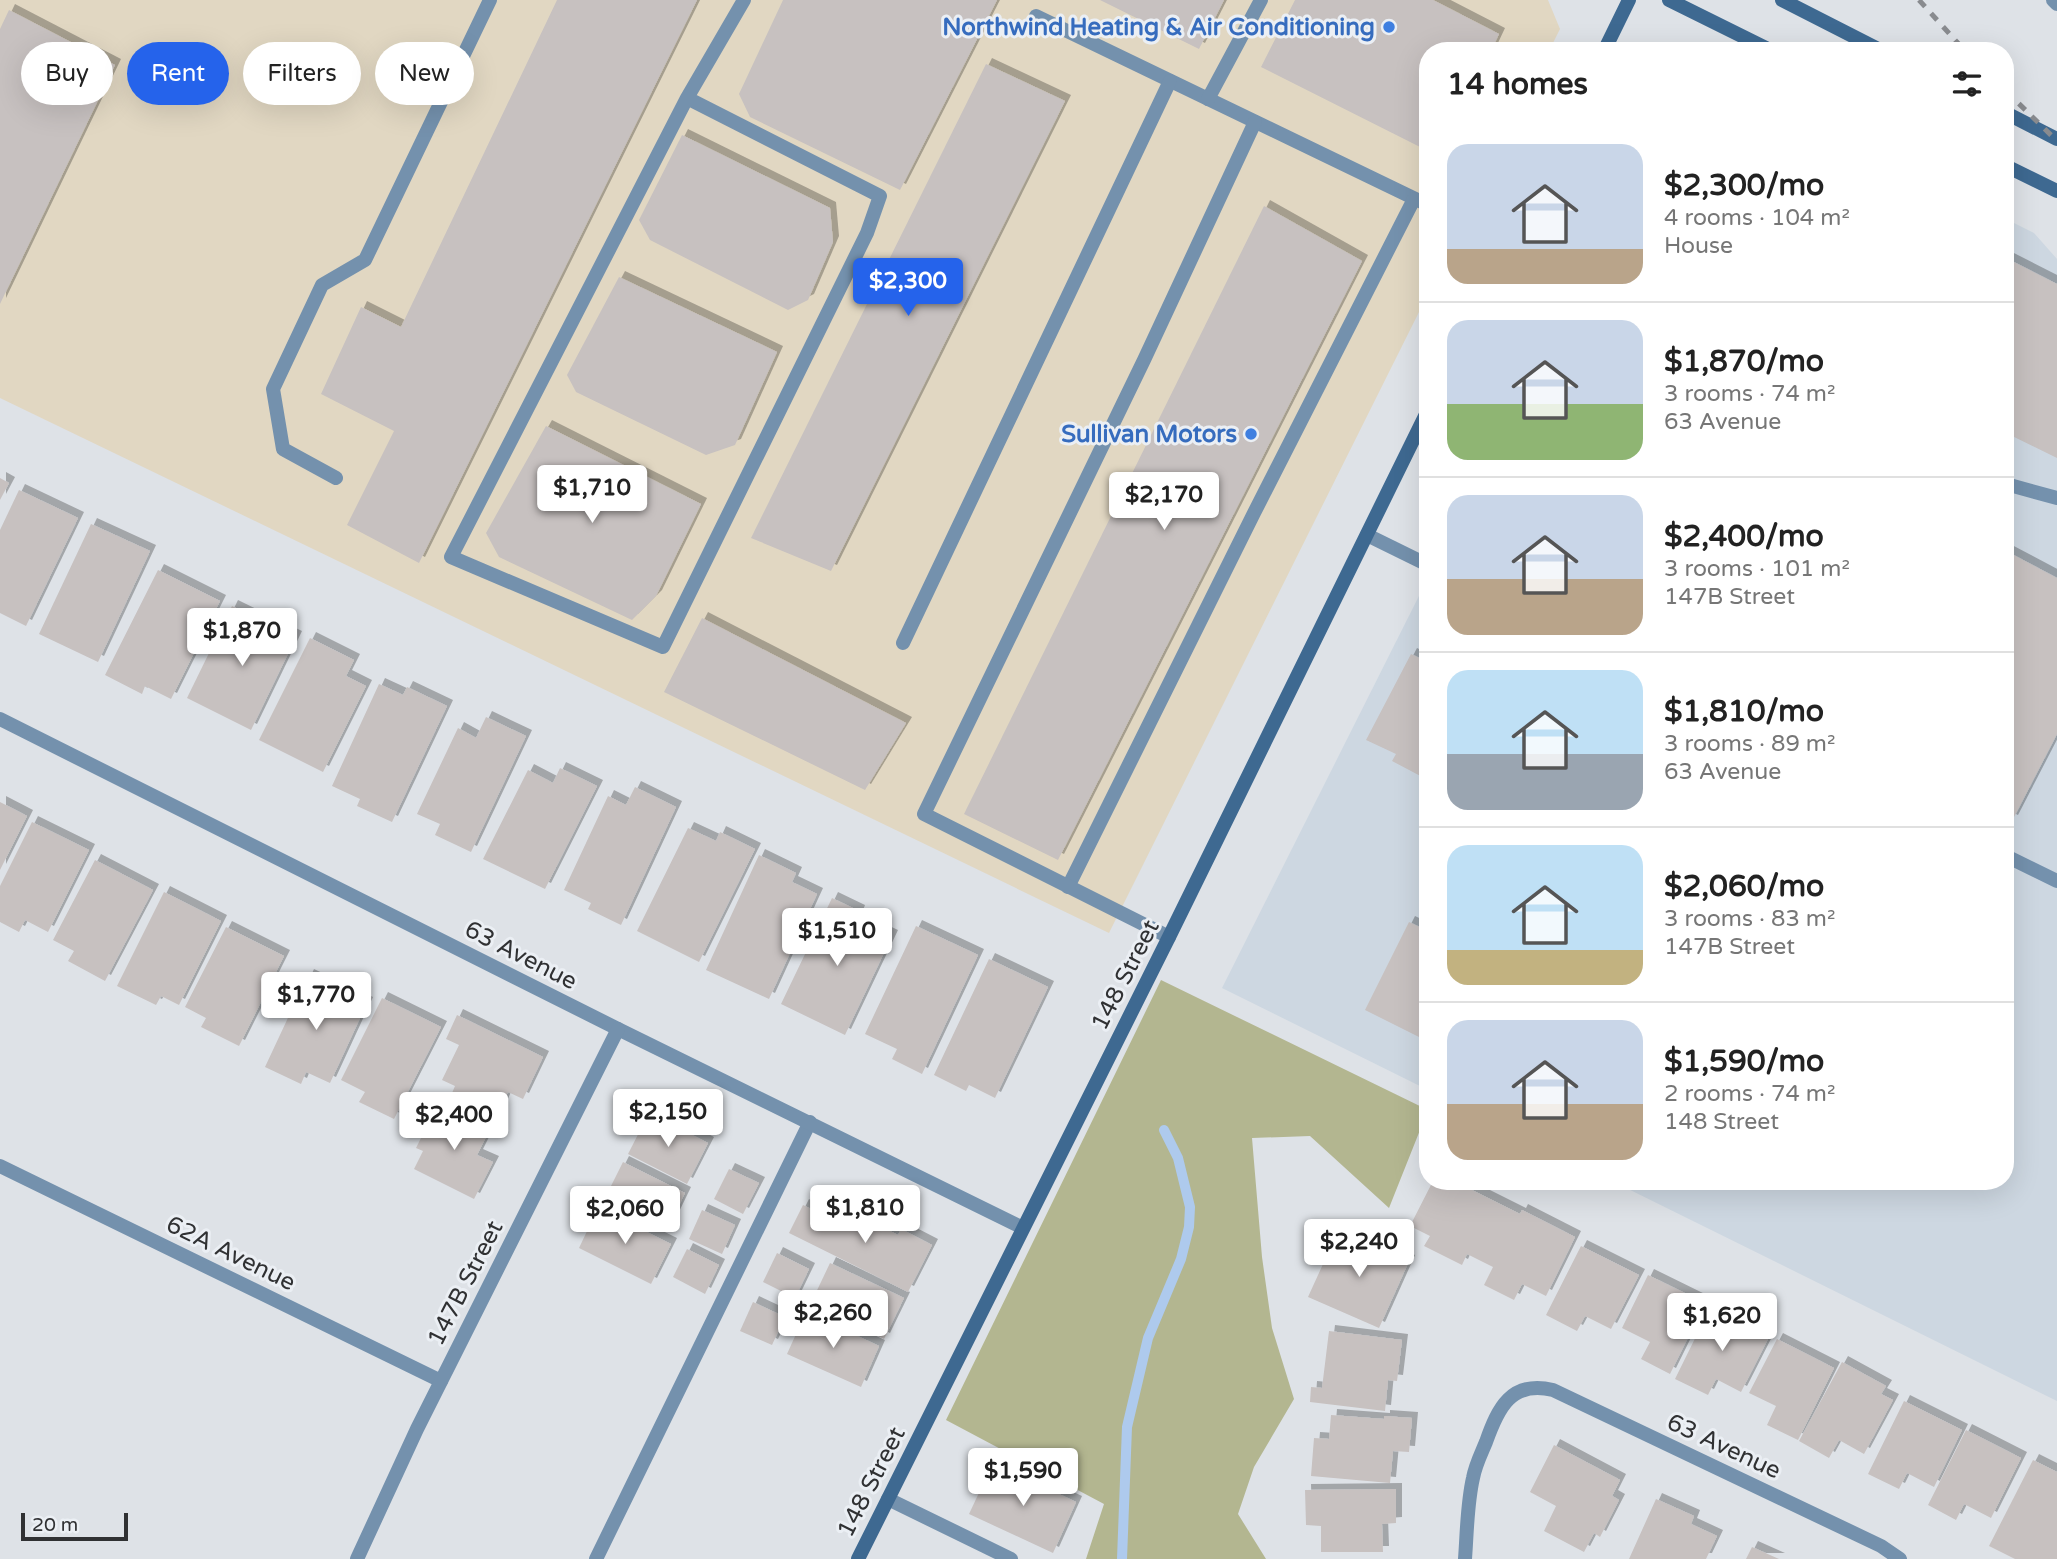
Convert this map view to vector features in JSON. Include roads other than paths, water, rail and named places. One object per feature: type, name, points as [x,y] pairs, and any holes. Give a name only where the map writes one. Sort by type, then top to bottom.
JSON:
[{"type":"main road","points":[[1608,42],[1629,0]]},
{"type":"main road","points":[[1669,0],[1754,42]]},
{"type":"main road","points":[[1782,0],[1864,42]]},
{"type":"main road","points":[[2014,117],[2057,139]]},
{"type":"main road","points":[[2014,170],[2057,191]]},
{"type":"main road","name":"148 Street","points":[[858,1559],[1169,937],[1419,428]]},
{"type":"street","points":[[336,478],[283,449],[273,389],[322,285],[365,260],[490,0]]},
{"type":"street","points":[[687,98],[880,196],[867,233],[663,647],[451,557],[687,98],[744,0]]},
{"type":"street","points":[[1208,99],[1261,0]]},
{"type":"street","points":[[2053,0],[2057,4]]},
{"type":"street","points":[[1036,16],[1419,201]]},
{"type":"street","points":[[903,643],[1170,80]]},
{"type":"street","points":[[1169,937],[924,814],[1144,360],[1255,122]]},
{"type":"street","points":[[1068,887],[1254,513],[1419,206]]},
{"type":"street","points":[[2014,486],[2057,498]]},
{"type":"street","points":[[1367,534],[1419,560]]},
{"type":"street","name":"63 Avenue","points":[[0,719],[618,1029],[1023,1228]]},
{"type":"street","points":[[2014,860],[2057,881]]},
{"type":"street","name":"147B Street","points":[[357,1559],[441,1381],[618,1029]]},
{"type":"street","points":[[596,1559],[810,1122]]},
{"type":"street","name":"62A Avenue","points":[[0,1166],[441,1381]]},
{"type":"street","name":"63 Avenue","points":[[1465,1559],[1473,1478],[1496,1413],[1523,1388],[1541,1387],[1553,1390],[1881,1546],[1900,1559]]},
{"type":"street","points":[[888,1499],[1011,1559]]},
{"type":"waterway","points":[[1122,1559],[1127,1427],[1148,1338],[1181,1259],[1189,1227],[1190,1207],[1178,1158],[1164,1130]]},
{"type":"railway","points":[[1919,0],[1957,42]]},
{"type":"railway","points":[[2014,99],[2057,141]]},
{"type":"place","name":"Northwind Heating & Air Conditioning","points":[[1389,27]]},
{"type":"place","name":"Sullivan Motors","points":[[1251,434]]}]
